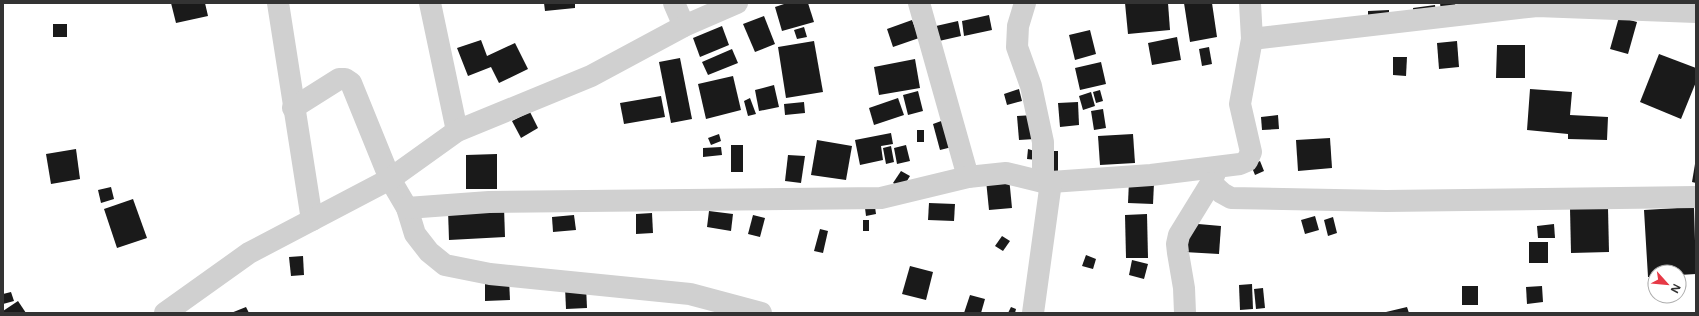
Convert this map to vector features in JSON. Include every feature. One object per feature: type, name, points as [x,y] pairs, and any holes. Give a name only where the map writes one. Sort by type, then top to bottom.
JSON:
[{"type":"street","points":[[278,3],[293,108],[312,220]]},
{"type":"street","points":[[430,3],[456,131]]},
{"type":"street","points":[[674,3],[684,26]]},
{"type":"street","points":[[165,313],[249,253],[390,180],[456,131],[591,76],[684,26],[737,3]]},
{"type":"street","points":[[919,3],[968,177]]},
{"type":"street","points":[[1026,3],[1018,26],[1017,47],[1031,86],[1043,142],[1047,182],[1033,313]]},
{"type":"street","points":[[407,208],[489,202],[881,198],[968,177],[1006,173],[1047,182],[1151,175],[1214,176],[1247,161],[1251,152],[1240,104],[1252,39],[1250,3]]},
{"type":"street","points":[[1252,39],[1537,6],[1696,12]]},
{"type":"street","points":[[293,108],[339,79],[346,79],[351,83],[390,180],[407,208],[415,234],[429,252],[445,265],[490,274],[690,294],[761,313]]},
{"type":"street","points":[[1214,176],[1222,193],[1231,198],[1386,201],[1696,197]]},
{"type":"street","points":[[1186,313],[1184,288],[1177,244],[1179,235],[1214,176]]},
{"type":"building","points":[[171,3],[205,3],[208,16],[176,23]]},
{"type":"building","points":[[544,3],[579,4],[575,4],[575,8],[545,11]]},
{"type":"building","points":[[787,3],[808,3],[814,22],[782,31],[775,7]]},
{"type":"building","points":[[1125,3],[1168,3],[1170,30],[1128,34]]},
{"type":"building","points":[[1184,3],[1212,3],[1217,37],[1190,42]]},
{"type":"building","points":[[1440,3],[1455,3],[1456,9],[1441,11]]},
{"type":"building","points":[[1435,5],[1436,15],[1414,17],[1413,8]]},
{"type":"building","points":[[1389,10],[1389,18],[1368,18],[1368,11]]},
{"type":"building","points":[[989,15],[992,30],[964,36],[962,21]]},
{"type":"building","points":[[764,16],[775,44],[755,52],[743,24]]},
{"type":"building","points":[[1619,17],[1637,22],[1628,54],[1610,49]]},
{"type":"building","points":[[912,20],[919,38],[893,47],[887,29]]},
{"type":"building","points":[[958,21],[961,36],[939,41],[936,26]]},
{"type":"building","points":[[53,24],[67,24],[67,37],[53,37]]},
{"type":"building","points":[[722,26],[729,45],[700,57],[693,38]]},
{"type":"building","points":[[804,27],[807,37],[797,39],[794,30]]},
{"type":"building","points":[[1090,30],[1096,54],[1075,60],[1069,35]]},
{"type":"building","points":[[1177,37],[1181,60],[1152,65],[1148,43]]},
{"type":"building","points":[[481,40],[487,56],[515,43],[528,69],[499,83],[491,67],[468,76],[457,48]]},
{"type":"building","points":[[814,41],[823,92],[786,98],[778,47]]},
{"type":"building","points":[[1457,41],[1459,67],[1439,69],[1437,43]]},
{"type":"building","points":[[1497,45],[1525,45],[1525,78],[1496,78]]},
{"type":"building","points":[[1209,47],[1212,64],[1202,66],[1199,49]]},
{"type":"building","points":[[732,49],[738,63],[708,75],[702,62]]},
{"type":"building","points":[[1659,54],[1696,68],[1696,82],[1681,119],[1640,102]]},
{"type":"building","points":[[1393,57],[1407,57],[1406,76],[1393,75]]},
{"type":"building","points":[[680,58],[692,119],[671,123],[659,62]]},
{"type":"building","points":[[915,59],[920,88],[879,95],[874,67]]},
{"type":"building","points":[[1101,62],[1106,84],[1080,90],[1075,68]]},
{"type":"building","points":[[733,76],[741,110],[706,119],[698,84]]},
{"type":"building","points":[[774,85],[779,107],[759,111],[755,90]]},
{"type":"building","points":[[1019,89],[1022,101],[1007,105],[1004,94]]},
{"type":"building","points":[[1530,89],[1572,92],[1570,115],[1608,117],[1607,140],[1568,139],[1568,134],[1527,130]]},
{"type":"building","points":[[1100,90],[1103,101],[1096,103],[1093,92]]},
{"type":"building","points":[[918,91],[923,111],[908,115],[903,95]]},
{"type":"building","points":[[1091,92],[1095,106],[1083,110],[1079,96]]},
{"type":"building","points":[[661,96],[665,117],[624,124],[620,103]]},
{"type":"building","points":[[750,98],[756,114],[748,116],[744,101]]},
{"type":"building","points":[[898,98],[904,115],[874,125],[869,108]]},
{"type":"building","points":[[804,102],[805,113],[785,115],[784,104]]},
{"type":"building","points":[[1078,102],[1079,125],[1060,127],[1058,103]]},
{"type":"building","points":[[1103,109],[1106,128],[1094,130],[1091,111]]},
{"type":"building","points":[[530,112],[538,128],[521,138],[512,121]]},
{"type":"building","points":[[1034,115],[1035,139],[1019,140],[1017,116]]},
{"type":"building","points":[[1278,115],[1279,129],[1262,130],[1261,117]]},
{"type":"building","points":[[944,120],[952,147],[940,150],[933,124]]},
{"type":"building","points":[[917,130],[924,130],[924,142],[917,142]]},
{"type":"building","points":[[891,133],[893,144],[881,146],[883,160],[860,165],[855,140]]},
{"type":"building","points":[[719,134],[721,141],[711,145],[708,138]]},
{"type":"building","points":[[1133,134],[1135,163],[1100,165],[1098,136]]},
{"type":"building","points":[[1330,138],[1332,168],[1298,171],[1296,140]]},
{"type":"building","points":[[817,140],[852,146],[846,180],[811,175]]},
{"type":"building","points":[[731,145],[743,145],[743,172],[731,172]]},
{"type":"building","points":[[906,145],[910,161],[897,164],[894,148]]},
{"type":"building","points":[[891,146],[894,162],[886,164],[883,148]]},
{"type":"building","points":[[721,147],[722,155],[703,157],[703,148]]},
{"type":"building","points":[[76,149],[80,179],[51,184],[46,154]]},
{"type":"building","points":[[1028,149],[1038,152],[1037,160],[1027,159]]},
{"type":"building","points":[[1045,151],[1058,151],[1058,175],[1045,175]]},
{"type":"building","points":[[497,154],[497,189],[466,189],[466,155]]},
{"type":"building","points":[[788,155],[805,156],[801,183],[785,181]]},
{"type":"building","points":[[1260,161],[1264,171],[1255,175],[1251,165]]},
{"type":"building","points":[[1696,164],[1696,183],[1692,182]]},
{"type":"building","points":[[901,171],[910,176],[902,189],[893,183]]},
{"type":"building","points":[[1009,177],[1012,208],[989,210],[986,180]]},
{"type":"building","points":[[1129,181],[1154,183],[1153,204],[1128,203]]},
{"type":"building","points":[[111,187],[114,199],[101,203],[98,190]]},
{"type":"building","points":[[133,199],[147,238],[117,248],[104,209]]},
{"type":"building","points":[[929,203],[955,204],[954,221],[928,220]]},
{"type":"building","points":[[504,207],[505,237],[449,240],[448,210]]},
{"type":"building","points":[[875,207],[876,214],[866,216],[865,208]]},
{"type":"building","points":[[1694,207],[1696,274],[1687,275],[1687,264],[1647,264],[1644,210]]},
{"type":"building","points":[[1570,208],[1608,208],[1609,252],[1571,253]]},
{"type":"building","points":[[709,211],[733,214],[731,231],[707,227]]},
{"type":"building","points":[[652,213],[653,233],[636,234],[636,214]]},
{"type":"building","points":[[1147,214],[1148,258],[1126,258],[1125,215]]},
{"type":"building","points":[[574,215],[576,230],[553,232],[552,217]]},
{"type":"building","points":[[753,215],[765,218],[760,237],[748,234]]},
{"type":"building","points":[[1315,216],[1319,230],[1305,234],[1301,220]]},
{"type":"building","points":[[1333,217],[1337,233],[1328,236],[1324,220]]},
{"type":"building","points":[[863,220],[869,220],[869,231],[863,231]]},
{"type":"building","points":[[1187,223],[1221,226],[1219,254],[1184,252]]},
{"type":"building","points":[[1554,224],[1555,238],[1538,238],[1537,226]]},
{"type":"building","points":[[820,229],[828,231],[823,253],[814,251]]},
{"type":"building","points":[[1002,236],[1010,241],[1003,251],[995,246]]},
{"type":"building","points":[[1529,242],[1548,242],[1548,263],[1529,263]]},
{"type":"building","points":[[1086,255],[1096,259],[1093,269],[1082,266]]},
{"type":"building","points":[[303,256],[304,275],[291,276],[289,257]]},
{"type":"building","points":[[1132,260],[1148,264],[1144,279],[1129,275]]},
{"type":"building","points":[[910,266],[933,272],[926,300],[902,294]]},
{"type":"building","points":[[509,279],[510,300],[485,301],[485,280]]},
{"type":"building","points":[[1252,284],[1253,309],[1240,310],[1239,285]]},
{"type":"building","points":[[586,286],[587,308],[566,309],[565,287]]},
{"type":"building","points":[[1462,286],[1478,286],[1478,305],[1462,305]]},
{"type":"building","points":[[1542,286],[1543,302],[1527,304],[1526,287]]},
{"type":"building","points":[[1263,288],[1265,308],[1256,309],[1254,289]]},
{"type":"building","points":[[11,292],[14,301],[3,304],[3,294]]},
{"type":"building","points":[[970,295],[985,299],[981,313],[964,313]]},
{"type":"building","points":[[18,301],[26,313],[3,313],[3,311]]},
{"type":"building","points":[[246,307],[249,313],[231,313]]},
{"type":"building","points":[[1011,307],[1016,309],[1015,313],[1008,313]]},
{"type":"building","points":[[1407,307],[1409,313],[1386,312]]}]
